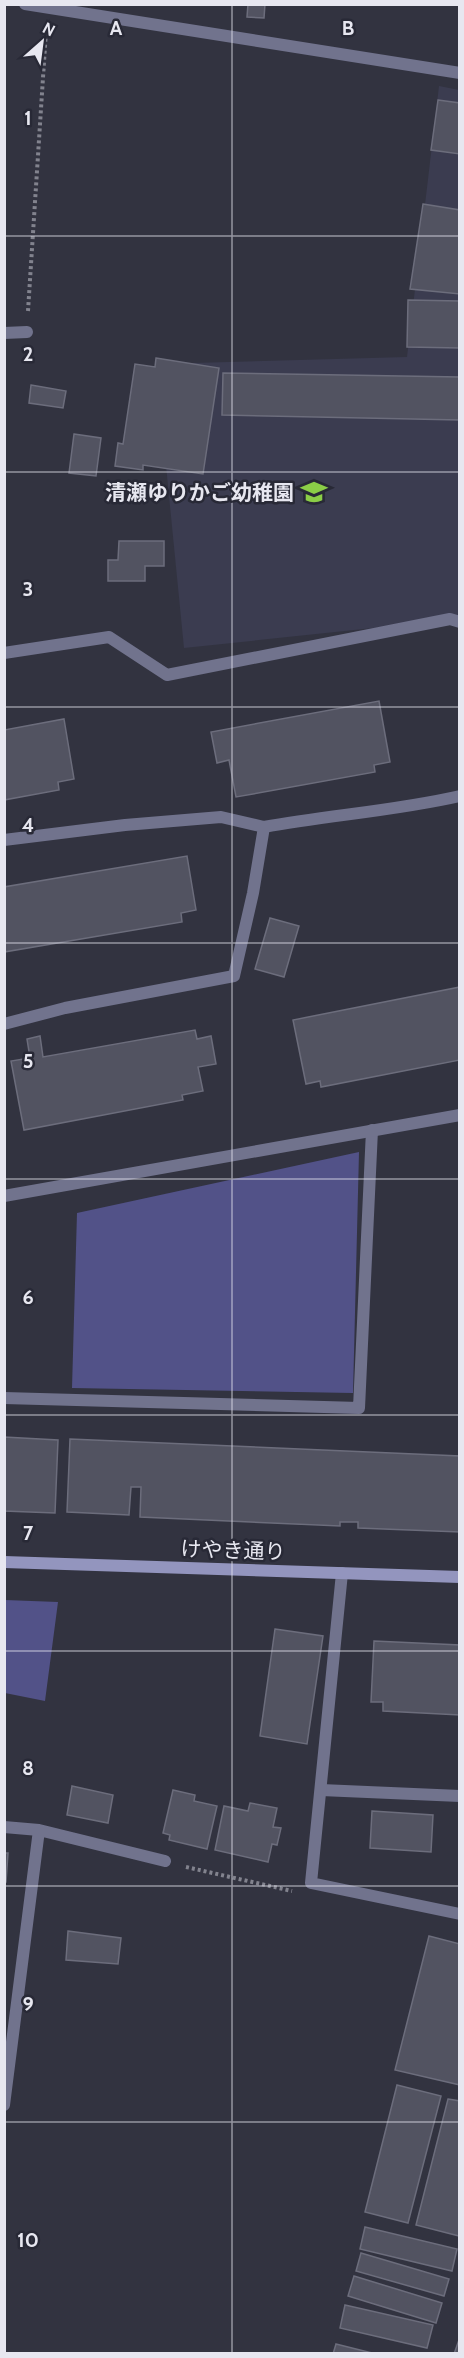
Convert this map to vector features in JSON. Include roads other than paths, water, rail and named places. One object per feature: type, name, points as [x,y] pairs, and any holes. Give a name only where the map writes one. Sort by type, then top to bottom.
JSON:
[{"type":"street","points":[[25,4],[47,9],[101,10],[459,73]]},
{"type":"street","points":[[4,333],[27,332]]},
{"type":"street","points":[[4,653],[109,637],[167,675],[450,619],[459,622]]},
{"type":"street","points":[[4,840],[125,825],[221,817],[264,827],[328,815],[427,804],[459,796]]},
{"type":"street","points":[[4,1024],[65,1008],[234,976],[253,893],[264,827]]},
{"type":"street","points":[[4,1196],[459,1115]]},
{"type":"street","points":[[4,1398],[359,1408],[372,1130]]},
{"type":"street","name":"けやき通り","points":[[4,1562],[459,1577]]},
{"type":"street","points":[[342,1574],[311,1883],[459,1914]]},
{"type":"street","points":[[321,1790],[459,1796]]},
{"type":"street","points":[[4,1827],[39,1830],[165,1861]]},
{"type":"street","points":[[4,2105],[39,1830]]},
{"type":"place","name":"清瀬ゆりかご幼稚園","points":[[314,492]]}]
